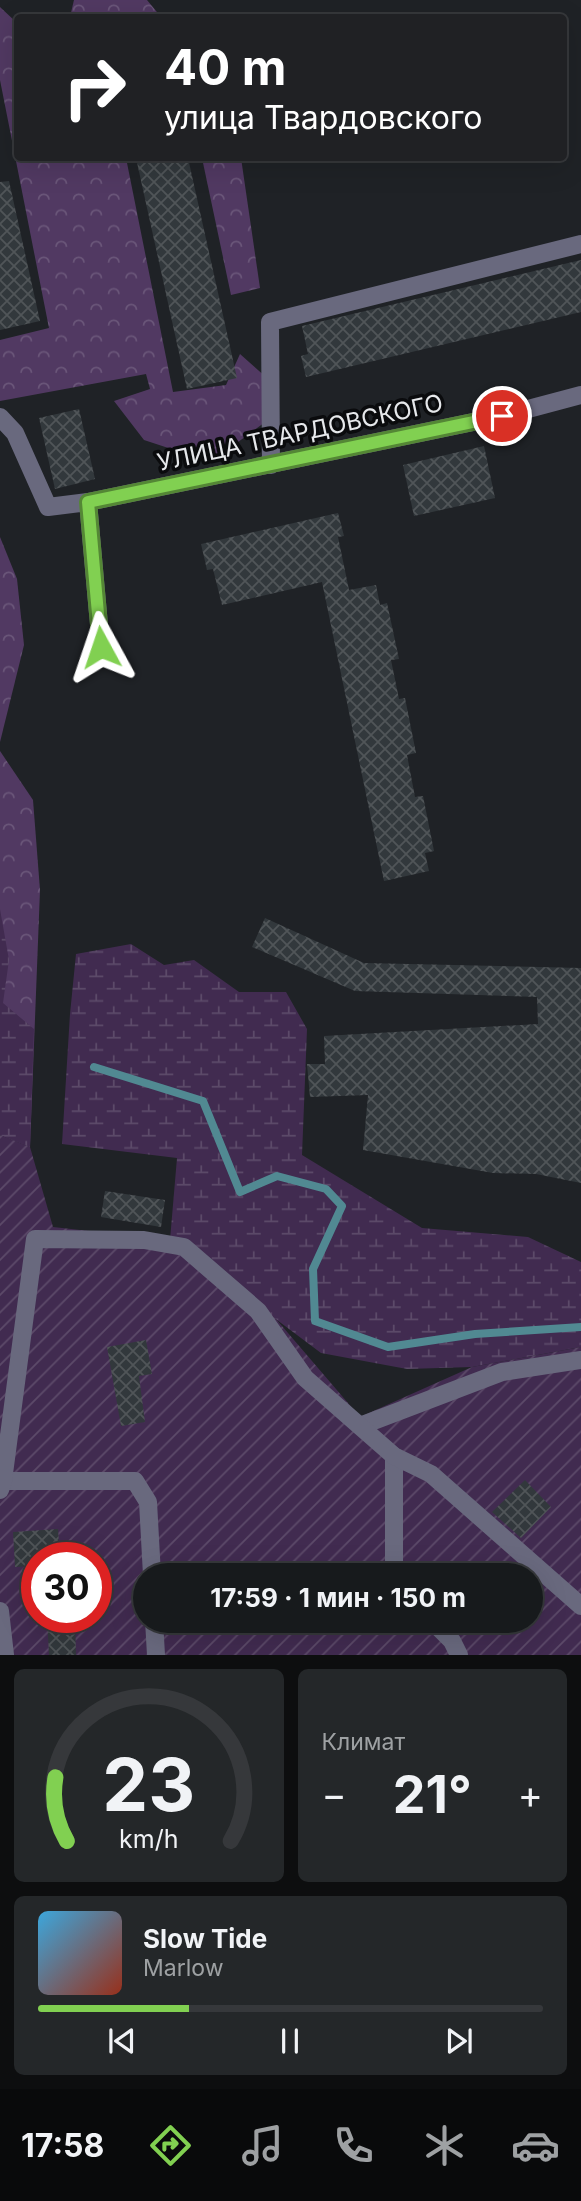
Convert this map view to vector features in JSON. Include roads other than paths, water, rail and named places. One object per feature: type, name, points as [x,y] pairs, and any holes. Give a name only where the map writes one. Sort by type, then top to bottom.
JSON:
[{"type":"street","points":[[271,465],[270,322],[581,244]]},
{"type":"street","name":"УЛИЦА ТВАРДОВСКОГО","points":[[0,417],[15,433],[48,507],[68,506],[271,465],[502,416],[581,395]]},
{"type":"street","points":[[88,502],[101,647]]},
{"type":"street","points":[[151,1563],[148,1502],[135,1481],[2,1486],[36,1239],[144,1240],[184,1247],[258,1311],[305,1378],[394,1456],[431,1474],[581,1606]]},
{"type":"street","points":[[360,1426],[502,1372],[581,1360]]},
{"type":"street","points":[[394,1456],[394,1563]]},
{"type":"street","points":[[0,1611],[5,1655]]},
{"type":"street","points":[[155,1633],[156,1655]]},
{"type":"street","points":[[444,1633],[452,1641],[459,1655]]},
{"type":"waterway","points":[[94,1067],[203,1101],[240,1192],[277,1176],[326,1189],[342,1206],[313,1269],[315,1321],[388,1347],[475,1334],[581,1327]]}]
